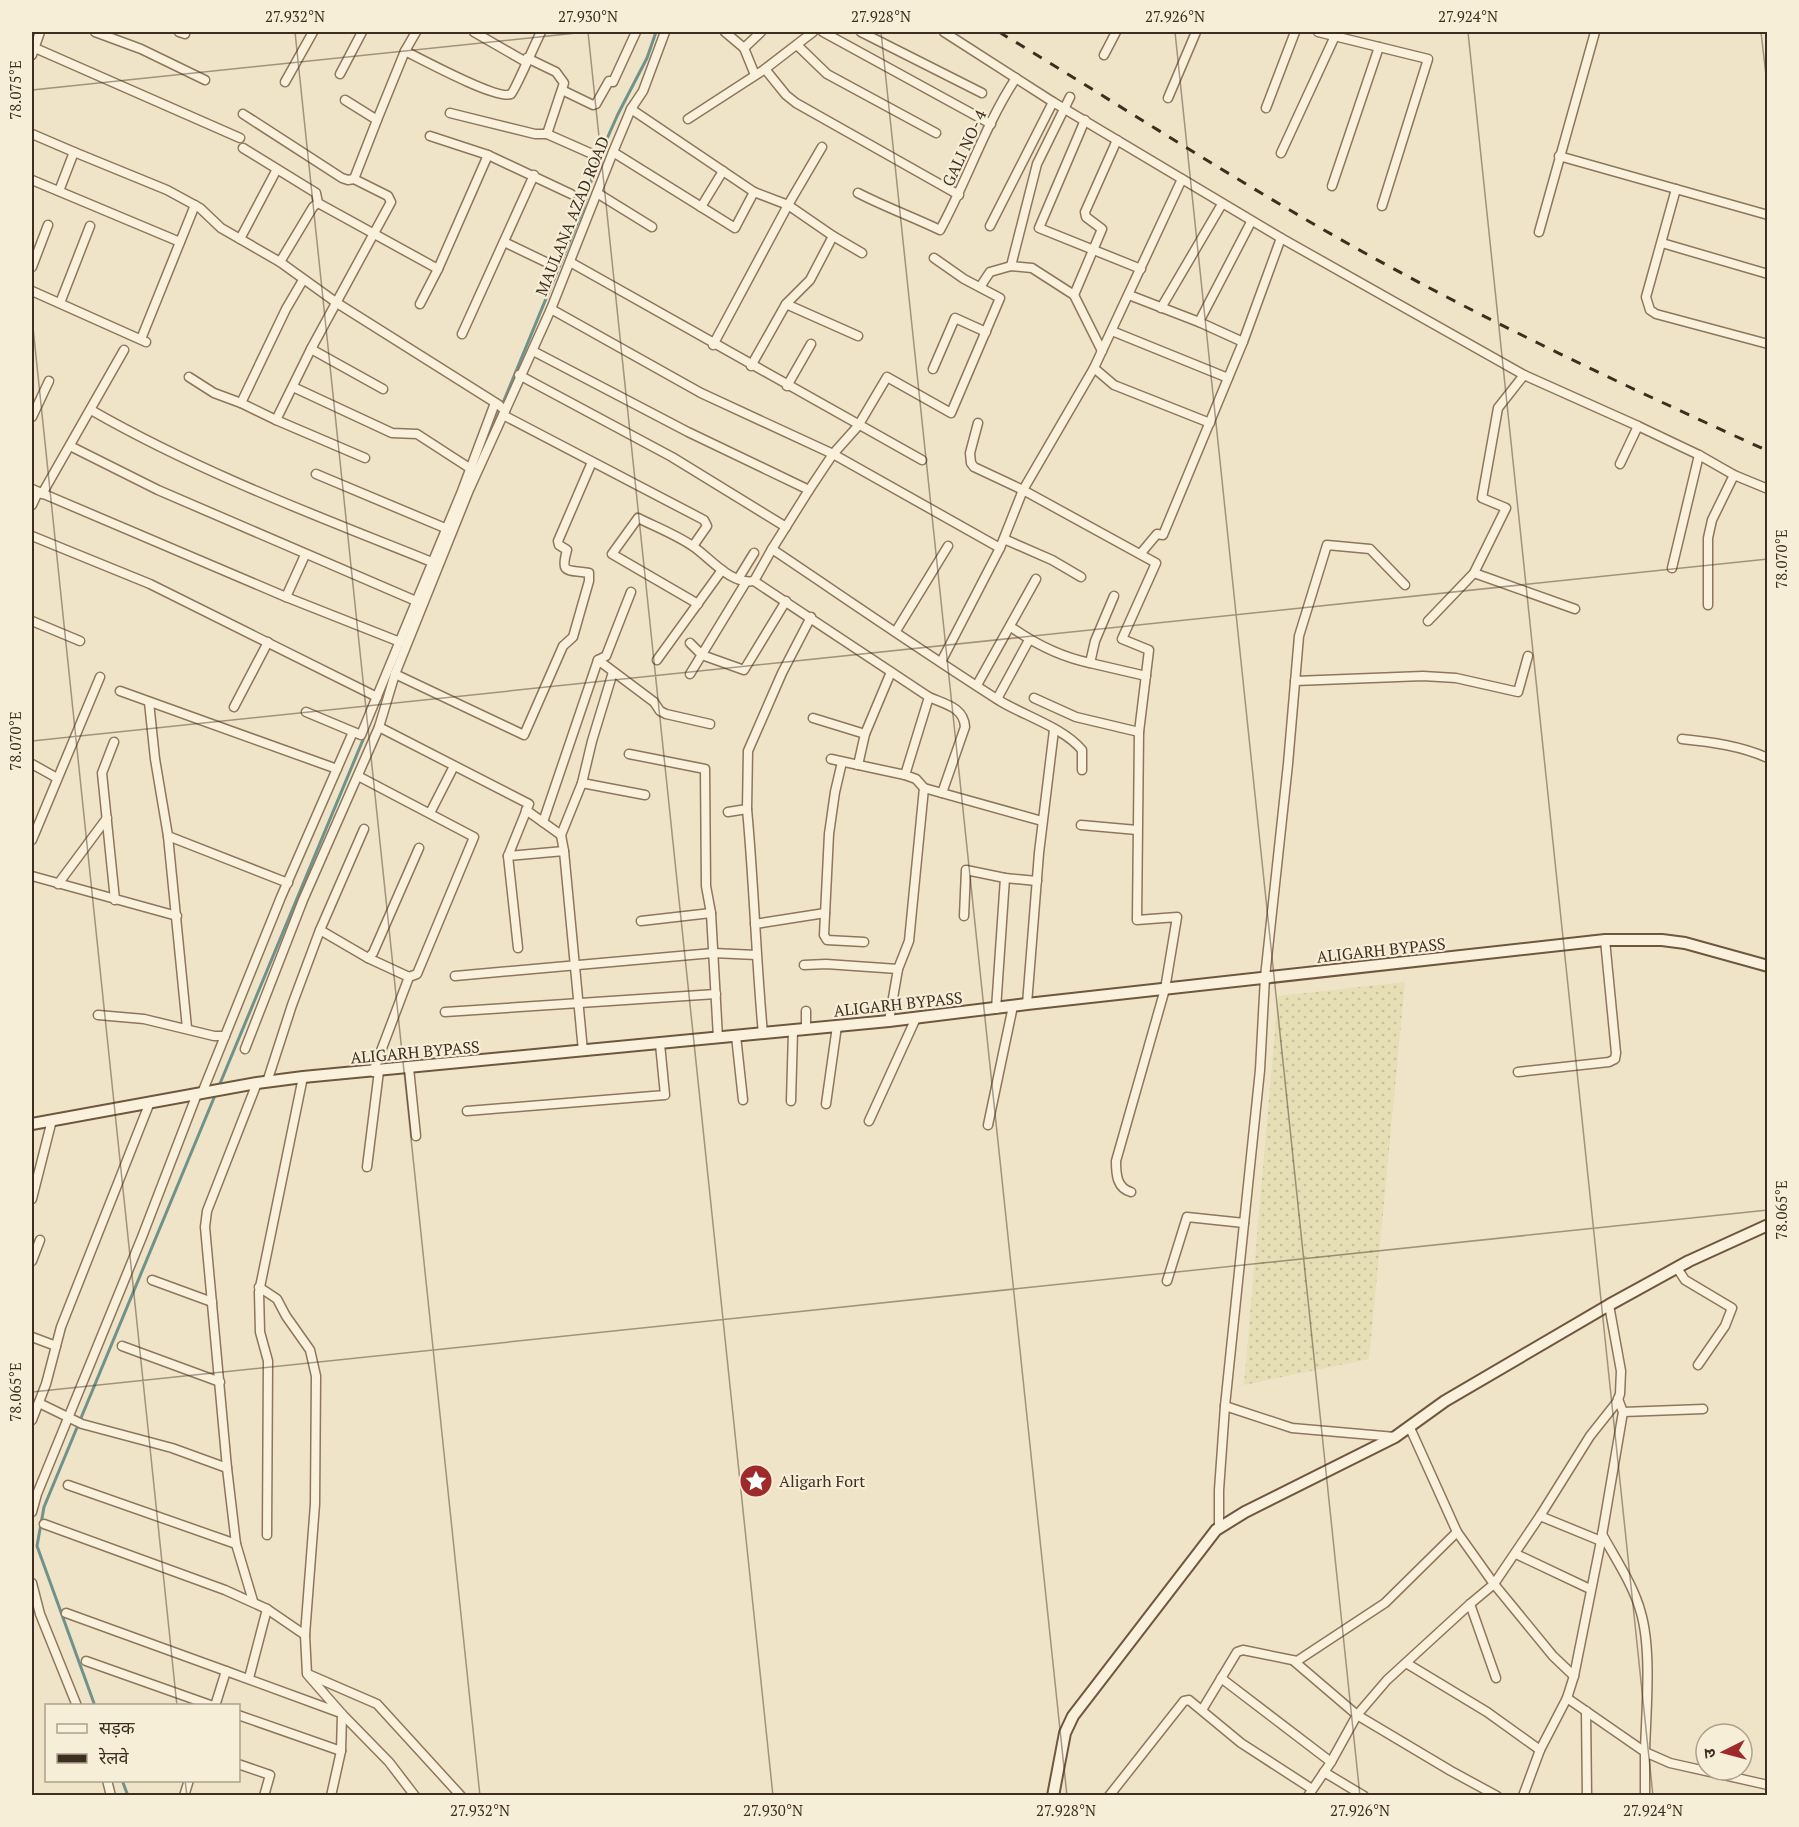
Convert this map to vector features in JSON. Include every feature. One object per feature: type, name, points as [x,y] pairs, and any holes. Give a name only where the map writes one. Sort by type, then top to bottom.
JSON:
[{"type":"main road","name":"ALIGARH BYPASS","points":[[32,1124],[303,1077],[889,1021],[1605,940],[1662,940],[1685,943],[1767,966]]},
{"type":"main road","points":[[1053,1796],[1065,1733],[1073,1716],[1219,1528],[1245,1512],[1395,1437],[1445,1401],[1609,1305],[1677,1268],[1767,1225]]},
{"type":"street","points":[[40,32],[33,51],[240,138]]},
{"type":"street","points":[[95,32],[141,49],[205,80]]},
{"type":"street","points":[[285,82],[314,32]]},
{"type":"street","points":[[340,74],[362,32]]},
{"type":"street","points":[[354,178],[405,51],[416,32]]},
{"type":"street","points":[[474,32],[527,60],[556,72],[564,83],[547,134]]},
{"type":"street","points":[[405,51],[482,89],[505,95],[512,93],[516,88],[541,32]]},
{"type":"street","points":[[562,90],[593,105],[596,104],[609,81],[613,82],[636,32]]},
{"type":"street","name":"MAULANA AZAD ROAD","points":[[501,409],[533,351],[631,109],[643,91],[665,32]]},
{"type":"street","points":[[725,32],[744,48],[755,75]]},
{"type":"street","points":[[744,48],[761,32]]},
{"type":"street","points":[[688,119],[765,69],[813,32]]},
{"type":"street","points":[[823,32],[991,124]]},
{"type":"street","points":[[861,32],[982,93]]},
{"type":"street","points":[[944,32],[1053,102],[1064,106],[1251,222],[1524,375],[1638,426],[1699,455],[1734,475],[1767,489]]},
{"type":"street","points":[[1104,54],[1116,32]]},
{"type":"street","points":[[1168,98],[1196,32]]},
{"type":"street","points":[[1266,108],[1295,32]]},
{"type":"street","points":[[1318,32],[1428,59],[1382,206]]},
{"type":"street","points":[[1539,232],[1595,32]]},
{"type":"street","points":[[1281,153],[1335,36]]},
{"type":"street","points":[[797,45],[827,74],[936,133]]},
{"type":"street","points":[[1332,186],[1379,47]]},
{"type":"street","points":[[765,69],[786,95],[796,103],[959,195]]},
{"type":"street","name":"GALI NO- 4","points":[[858,193],[885,208],[908,215],[940,230],[1016,78]]},
{"type":"street","points":[[1011,266],[1037,164],[1070,97]]},
{"type":"street","points":[[345,100],[377,120]]},
{"type":"street","points":[[990,226],[1053,102]]},
{"type":"street","points":[[631,109],[754,192],[788,205],[862,253]]},
{"type":"street","points":[[450,112],[535,134],[547,134],[590,153]]},
{"type":"street","points":[[243,114],[342,178],[348,180],[354,178],[388,196],[391,202],[311,349],[276,420]]},
{"type":"street","points":[[1084,120],[1039,228],[1142,269]]},
{"type":"street","points":[[32,134],[167,190],[195,205],[214,223],[280,262],[337,303],[501,409],[592,462],[704,520],[707,526],[693,546]]},
{"type":"street","points":[[430,136],[488,155],[571,194]]},
{"type":"street","points":[[1074,295],[1102,229],[1086,217],[1085,212],[1117,140]]},
{"type":"street","points":[[713,345],[788,205],[822,147]]},
{"type":"street","points":[[243,148],[316,193],[318,203],[438,269]]},
{"type":"street","points":[[59,191],[74,152]]},
{"type":"street","points":[[613,152],[735,228],[754,192]]},
{"type":"street","points":[[420,304],[438,269],[488,155]]},
{"type":"street","points":[[1559,156],[1767,215]]},
{"type":"street","points":[[240,239],[277,169]]},
{"type":"street","points":[[701,207],[723,171]]},
{"type":"street","points":[[462,334],[534,176]]},
{"type":"street","points":[[941,662],[1002,543],[1023,490],[1094,368],[1142,269],[1182,178]]},
{"type":"street","points":[[32,180],[180,242]]},
{"type":"street","points":[[1676,189],[1646,297],[1650,310],[1656,314],[1767,344]]},
{"type":"street","points":[[597,193],[652,227]]},
{"type":"street","points":[[280,262],[313,207],[318,203]]},
{"type":"street","points":[[1161,308],[1222,204]]},
{"type":"street","points":[[32,291],[144,340],[195,205]]},
{"type":"street","points":[[1198,322],[1251,222]]},
{"type":"street","points":[[32,267],[48,225]]},
{"type":"street","points":[[60,303],[90,226]]},
{"type":"street","points":[[752,366],[786,304],[810,280],[833,236]]},
{"type":"street","points":[[1141,553],[1157,534],[1164,535],[1243,342],[1281,238]]},
{"type":"street","points":[[504,242],[554,266]]},
{"type":"street","points":[[1662,243],[1767,274]]},
{"type":"street","points":[[690,674],[746,581],[772,549],[833,454],[858,426],[887,377],[951,413],[1000,298],[964,279],[934,258]]},
{"type":"street","points":[[570,262],[713,345],[922,460]]},
{"type":"street","points":[[980,287],[990,272],[1011,266],[1032,268],[1074,295],[1102,351]]},
{"type":"street","points":[[241,403],[286,309],[303,280]]},
{"type":"street","points":[[1129,295],[1243,342]]},
{"type":"street","points":[[786,304],[858,336]]},
{"type":"street","points":[[551,309],[701,393],[833,454],[1002,543],[1052,560],[1081,577]]},
{"type":"street","points":[[933,369],[956,318],[986,332]]},
{"type":"street","points":[[1112,331],[1228,378]]},
{"type":"street","points":[[787,386],[811,344]]},
{"type":"street","points":[[311,349],[383,389]]},
{"type":"street","points":[[32,505],[37,492],[70,447],[124,350]]},
{"type":"street","points":[[533,351],[688,432],[808,490]]},
{"type":"street","points":[[1094,368],[1114,385],[1210,423]]},
{"type":"street","points":[[519,375],[672,458],[786,527]]},
{"type":"street","points":[[1428,621],[1474,573],[1506,508],[1482,498],[1498,408],[1524,375]]},
{"type":"street","points":[[189,377],[213,393],[241,403],[365,458]]},
{"type":"street","points":[[32,417],[49,381]]},
{"type":"street","points":[[293,387],[392,433],[417,434],[471,469]]},
{"type":"street","points":[[306,712],[361,735],[471,469],[501,409]]},
{"type":"street","points":[[245,1049],[303,900],[379,727],[395,675],[501,409]]},
{"type":"street","points":[[91,410],[144,441],[270,497],[432,562]]},
{"type":"street","points":[[978,423],[970,453],[974,467],[1023,490],[1156,563],[1122,639],[1149,650],[1139,732],[1137,920],[1177,917],[1165,989],[1116,1161],[1119,1183],[1124,1190],[1131,1192]]},
{"type":"street","points":[[1620,464],[1638,426]]},
{"type":"street","points":[[70,447],[158,490],[304,555],[416,601]]},
{"type":"street","points":[[1672,568],[1699,455]]},
{"type":"street","points":[[395,675],[524,735],[563,646],[573,637],[589,581],[589,573],[566,569],[563,562],[567,550],[559,545],[558,541],[592,462]]},
{"type":"street","points":[[316,474],[446,528]]},
{"type":"street","points":[[1708,605],[1708,538],[1712,520],[1734,475]]},
{"type":"street","points":[[37,492],[286,597],[400,642]]},
{"type":"street","points":[[698,604],[612,554],[638,518],[693,546],[722,570],[786,601],[929,697],[958,710],[965,727],[942,793]]},
{"type":"street","points":[[32,536],[150,584],[377,697]]},
{"type":"street","points":[[1219,1528],[1219,1490],[1226,1406],[1260,1070],[1265,977],[1299,636],[1327,545],[1370,549],[1405,585]]},
{"type":"street","points":[[896,631],[948,546]]},
{"type":"street","points":[[772,549],[997,699],[1054,730],[1082,750],[1082,770]]},
{"type":"street","points":[[746,581],[754,553]]},
{"type":"street","points":[[286,597],[304,555]]},
{"type":"street","points":[[657,660],[722,570]]},
{"type":"street","points":[[1474,573],[1575,609]]},
{"type":"street","points":[[977,685],[1036,579]]},
{"type":"street","points":[[543,822],[598,660],[606,656],[631,592]]},
{"type":"street","points":[[1090,663],[1095,641],[1114,596]]},
{"type":"street","points":[[690,643],[702,655],[744,670],[786,601]]},
{"type":"street","points":[[763,1034],[747,809],[748,751],[782,673],[811,617]]},
{"type":"street","points":[[32,621],[80,641]]},
{"type":"street","points":[[1011,627],[1029,640],[1063,656],[1146,676]]},
{"type":"street","points":[[997,699],[1029,640]]},
{"type":"street","points":[[234,707],[268,642]]},
{"type":"street","points":[[1295,681],[1423,676],[1456,678],[1518,692],[1528,656]]},
{"type":"street","points":[[598,660],[654,702],[660,711],[710,724]]},
{"type":"street","points":[[583,1051],[561,835],[582,783],[613,672]]},
{"type":"street","points":[[858,765],[865,734],[891,672]]},
{"type":"street","points":[[32,840],[100,677]]},
{"type":"street","points":[[120,691],[337,769]]},
{"type":"street","points":[[905,775],[929,697]]},
{"type":"street","points":[[1034,698],[1076,717],[1139,732]]},
{"type":"street","points":[[149,702],[155,759],[168,836],[188,1028]]},
{"type":"street","points":[[813,718],[865,734]]},
{"type":"street","points":[[379,727],[529,804],[508,856],[518,948]]},
{"type":"street","points":[[1027,1004],[1042,821],[1054,730]]},
{"type":"street","points":[[32,1512],[142,1237],[353,732]]},
{"type":"street","points":[[1682,739],[1711,741],[1752,751],[1767,758]]},
{"type":"street","points":[[114,742],[102,773],[115,900]]},
{"type":"street","points":[[629,754],[705,769],[705,886],[711,913],[718,1038]]},
{"type":"street","points":[[831,759],[916,778],[924,788],[1042,821]]},
{"type":"street","points":[[842,762],[831,814],[824,935],[827,940],[864,942]]},
{"type":"street","points":[[32,765],[57,778]]},
{"type":"street","points":[[430,813],[454,766]]},
{"type":"street","points":[[320,930],[368,958],[409,977],[417,974],[474,837],[358,776]]},
{"type":"street","points":[[582,783],[645,795]]},
{"type":"street","points":[[889,1021],[898,969],[909,941],[924,788]]},
{"type":"street","points":[[728,812],[747,809]]},
{"type":"street","points":[[526,810],[561,835]]},
{"type":"street","points":[[58,884],[107,818]]},
{"type":"street","points":[[1081,825],[1137,830]]},
{"type":"street","points":[[253,1601],[236,1544],[204,1235],[207,1211],[262,1083],[320,930],[364,830]]},
{"type":"street","points":[[168,836],[288,883]]},
{"type":"street","points":[[368,958],[373,953],[419,848]]},
{"type":"street","points":[[508,856],[564,851]]},
{"type":"street","points":[[964,916],[966,870],[1005,878],[1037,881]]},
{"type":"street","points":[[32,876],[177,916]]},
{"type":"street","points":[[996,1009],[1005,878]]},
{"type":"street","points":[[641,921],[711,913]]},
{"type":"street","points":[[755,924],[825,913]]},
{"type":"street","points":[[1518,1072],[1609,1062],[1614,1059],[1616,1053],[1605,940]]},
{"type":"street","points":[[454,976],[713,953],[756,955]]},
{"type":"street","points":[[804,965],[826,964],[898,969]]},
{"type":"street","points":[[367,1167],[376,1071],[409,977]]},
{"type":"street","points":[[445,1012],[716,994]]},
{"type":"street","points":[[988,1125],[1013,1006]]},
{"type":"street","points":[[806,1011],[806,1029]]},
{"type":"street","points":[[98,1015],[144,1018],[213,1036],[225,1036]]},
{"type":"street","points":[[869,1121],[916,1018]]},
{"type":"street","points":[[826,1104],[837,1026]]},
{"type":"street","points":[[791,1101],[793,1031]]},
{"type":"street","points":[[736,1036],[742,1100]]},
{"type":"street","points":[[467,1111],[665,1095],[660,1044]]},
{"type":"street","points":[[409,1068],[416,1136]]},
{"type":"street","points":[[267,1535],[268,1361],[260,1332],[259,1287],[303,1077]]},
{"type":"street","points":[[32,1420],[61,1327],[150,1102]]},
{"type":"street","points":[[32,1199],[52,1120]]},
{"type":"street","points":[[1167,1281],[1187,1218],[1244,1222]]},
{"type":"street","points":[[32,1261],[40,1240]]},
{"type":"street","points":[[1677,1268],[1685,1280],[1732,1308],[1725,1326],[1698,1365]]},
{"type":"street","points":[[152,1280],[212,1302]]},
{"type":"street","points":[[259,1287],[277,1299],[310,1350],[316,1376],[315,1503],[304,1635],[307,1674],[342,1714],[378,1749],[415,1796]]},
{"type":"street","points":[[1523,1796],[1540,1750],[1567,1698],[1574,1676],[1602,1538],[1623,1412],[1618,1399],[1621,1371],[1609,1305]]},
{"type":"street","points":[[32,1337],[56,1346]]},
{"type":"street","points":[[122,1346],[220,1382]]},
{"type":"street","points":[[1109,1796],[1184,1701],[1192,1701],[1241,1743],[1310,1792],[1331,1762],[1357,1715],[1387,1680],[1494,1584],[1590,1436],[1618,1399]]},
{"type":"street","points":[[39,1403],[82,1424],[172,1448],[227,1467]]},
{"type":"street","points":[[1226,1406],[1292,1428],[1395,1437]]},
{"type":"street","points":[[1623,1412],[1703,1409]]},
{"type":"street","points":[[1410,1428],[1458,1532],[1494,1584],[1553,1656],[1574,1676]]},
{"type":"street","points":[[68,1485],[236,1544]]},
{"type":"street","points":[[1540,1516],[1602,1538],[1633,1591],[1642,1614],[1646,1654],[1645,1796]]},
{"type":"street","points":[[44,1524],[253,1601],[304,1635]]},
{"type":"street","points":[[1295,1662],[1385,1603],[1458,1532]]},
{"type":"street","points":[[1515,1554],[1590,1589]]},
{"type":"street","points":[[32,1583],[40,1614],[75,1704]]},
{"type":"street","points":[[1470,1604],[1496,1678]]},
{"type":"street","points":[[249,1678],[267,1609]]},
{"type":"street","points":[[66,1613],[249,1678],[342,1714]]},
{"type":"street","points":[[1202,1710],[1235,1654],[1240,1650],[1295,1662],[1357,1715],[1497,1796]]},
{"type":"street","points":[[86,1661],[208,1704]]},
{"type":"street","points":[[1406,1663],[1487,1712],[1540,1750]]},
{"type":"street","points":[[215,1704],[226,1671]]},
{"type":"street","points":[[307,1674],[377,1704],[461,1796]]},
{"type":"street","points":[[1221,1678],[1331,1762]]},
{"type":"street","points":[[1567,1698],[1645,1752],[1670,1763],[1767,1785]]},
{"type":"street","points":[[1586,1711],[1587,1796]]},
{"type":"street","points":[[331,1796],[341,1751],[342,1714]]},
{"type":"street","points":[[240,1716],[341,1751]]},
{"type":"street","points":[[240,1765],[270,1775],[264,1796]]},
{"type":"street","points":[[1324,1772],[1364,1796]]},
{"type":"shaded area","points":[[1405,982],[1369,1359],[1244,1385],[1278,996]]},
{"type":"waterway","points":[[493,427],[583,209],[597,161],[647,58],[656,32]]},
{"type":"waterway","points":[[219,1086],[365,735]]},
{"type":"waterway","points":[[94,1704],[37,1546],[44,1507],[216,1093]]},
{"type":"waterway","points":[[123,1782],[128,1796]]},
{"type":"railway","points":[[999,32],[1231,175],[1372,257],[1568,358],[1768,451]]},
{"type":"place","name":"Aligarh Fort","points":[[756,1481]]}]
